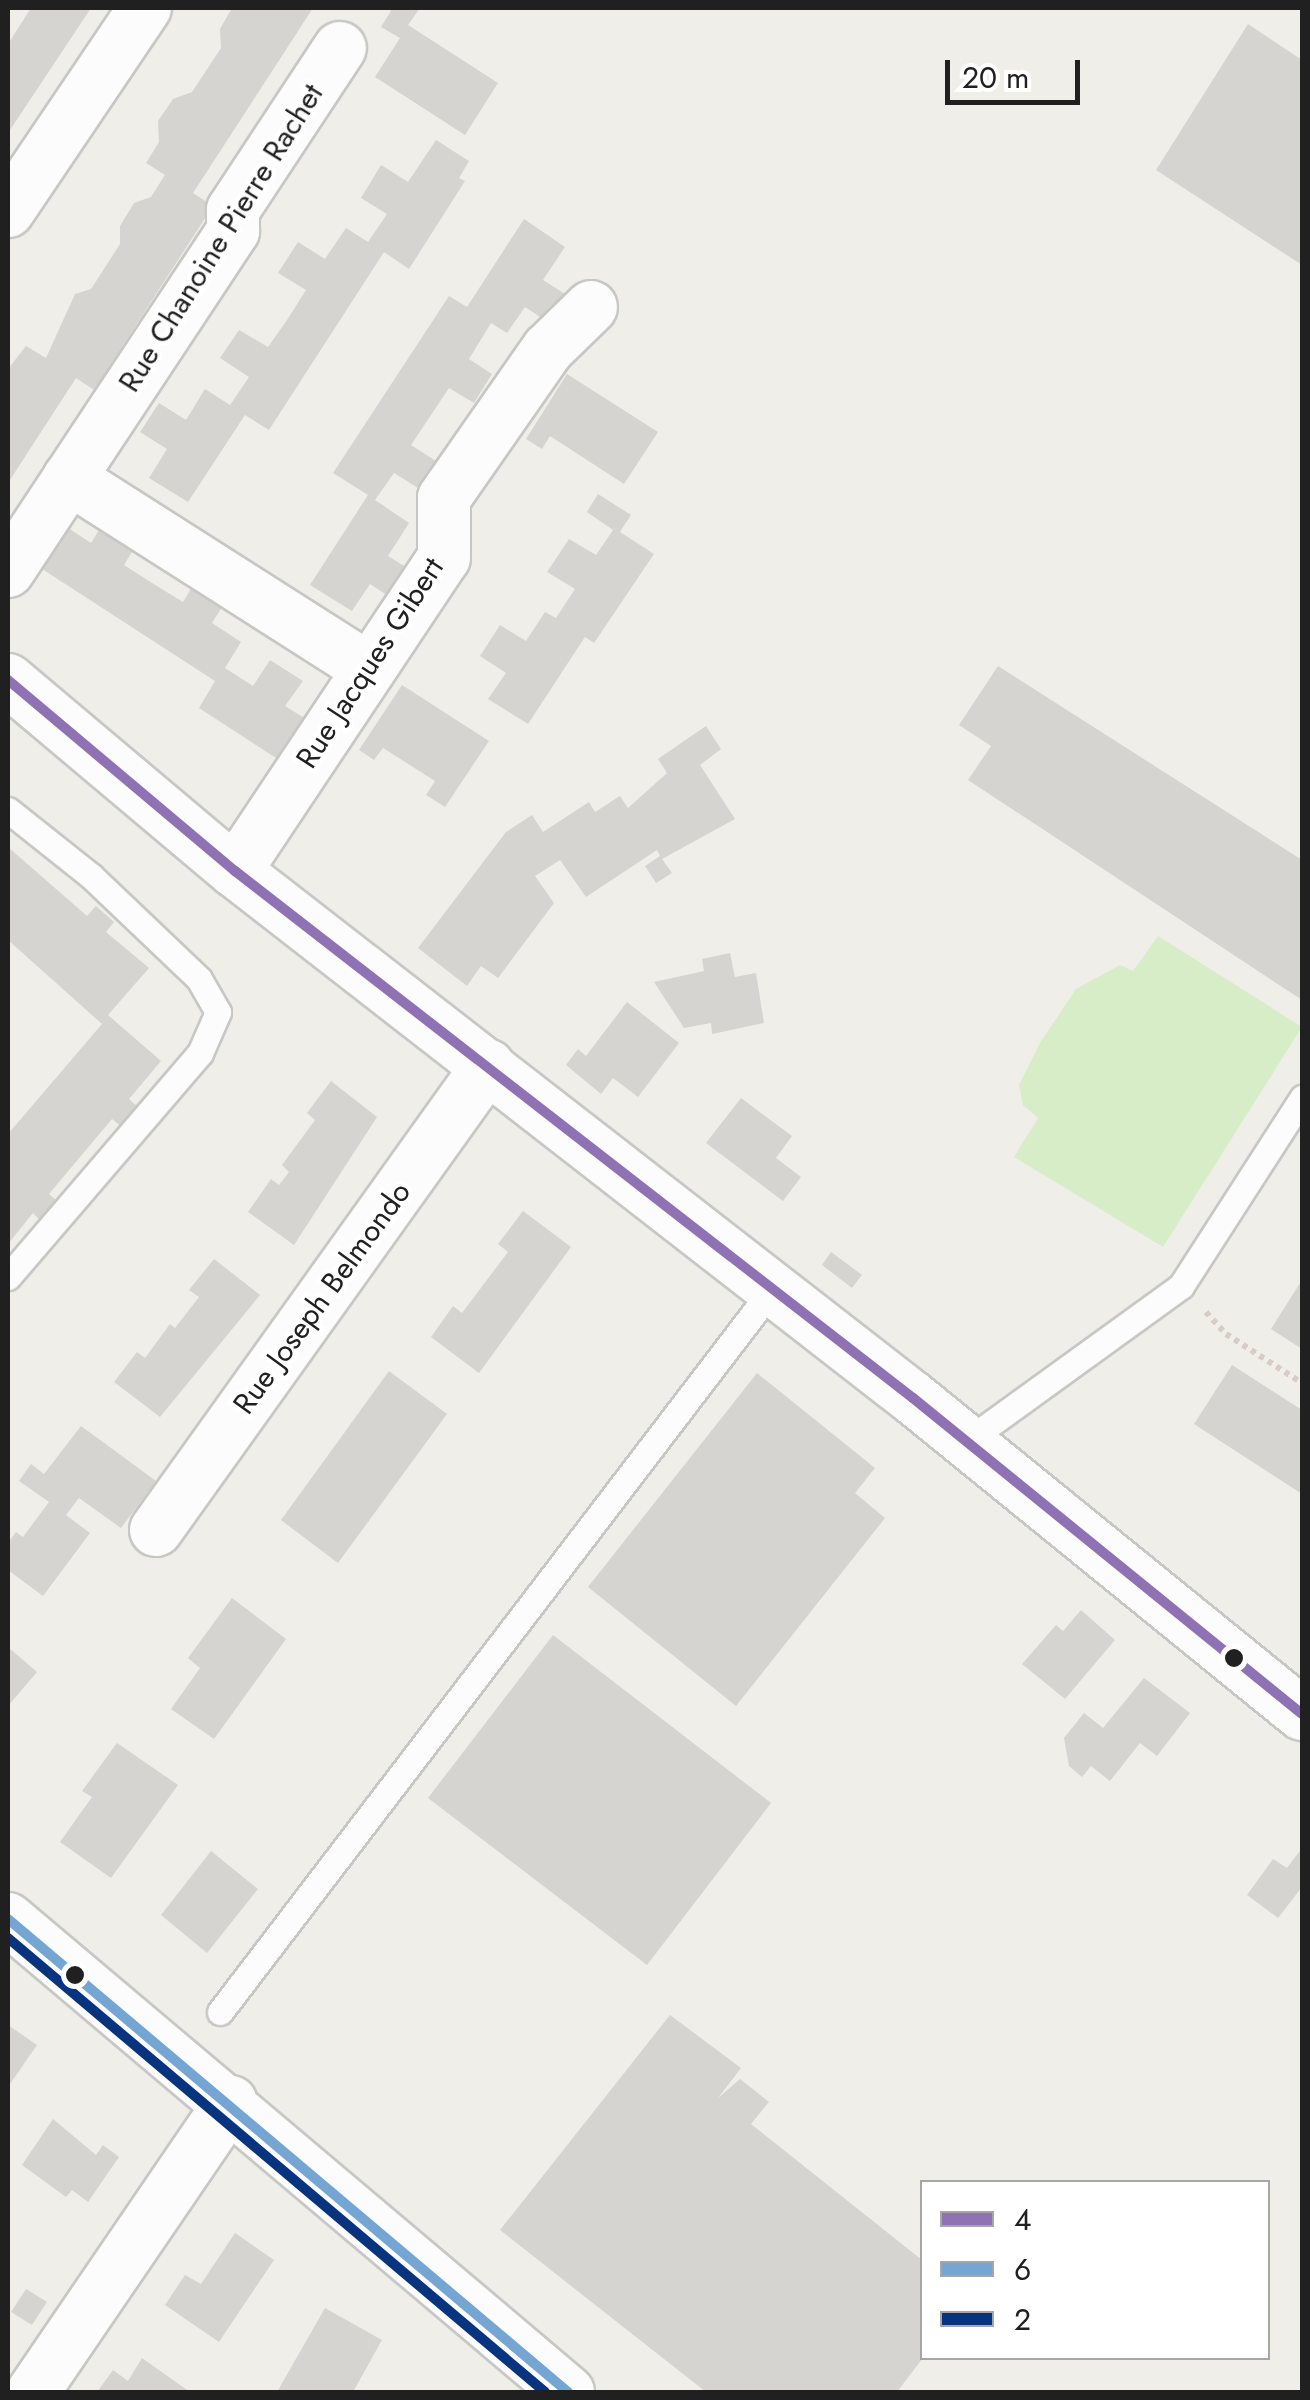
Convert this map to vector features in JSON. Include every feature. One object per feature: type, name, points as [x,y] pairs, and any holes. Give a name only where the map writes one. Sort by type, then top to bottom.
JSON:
[{"type":"street","points":[[8,211],[145,8]]},
{"type":"street","name":"Rue Chanoine Pierre Rachet","points":[[8,571],[232,231],[232,210],[340,48]]},
{"type":"street","name":"Rue Jacques Gibert","points":[[234,871],[444,558],[444,498],[548,349],[591,306]]},
{"type":"street","points":[[70,478],[369,669]]},
{"type":"street","points":[[8,680],[234,871],[488,1066],[1302,1714]]},
{"type":"street","name":"Rue Joseph Belmondo","points":[[156,1530],[488,1066]]},
{"type":"street","points":[[8,1918],[231,2102],[568,2392]]},
{"type":"street","points":[[33,2392],[231,2102]]},
{"type":"lane","points":[[8,810],[91,876],[186,966],[218,1012],[200,1053],[8,1276]]},
{"type":"lane","points":[[964,1443],[1180,1286],[1302,1098]]},
{"type":"lane","points":[[220,2012],[770,1292]]},
{"type":"path","points":[[1180,1286],[1226,1334],[1302,1384]]},
{"type":"green space","points":[[1158,936],[1302,1027],[1163,1247],[1014,1157],[1038,1118],[1023,1105],[1019,1085],[1041,1041],[1076,989],[1120,965],[1133,971]]},
{"type":"building","points":[[31,8],[91,8],[8,133],[8,44]]},
{"type":"building","points":[[232,8],[313,8],[193,193],[213,206],[94,390],[76,378],[8,483],[8,369],[26,346],[46,358],[75,294],[91,289],[120,244],[120,226],[134,203],[151,197],[165,175],[146,163],[159,142],[158,121],[173,99],[192,92],[221,48],[220,29]]},
{"type":"building","points":[[386,8],[420,8],[408,25],[498,83],[465,135],[375,77],[400,38],[381,27],[391,11]]},
{"type":"building","points":[[1248,24],[1302,60],[1302,265],[1156,170]]},
{"type":"building","points":[[436,140],[469,161],[459,178],[465,181],[409,269],[384,252],[269,430],[245,415],[188,502],[149,478],[167,449],[140,432],[159,403],[186,420],[205,389],[230,405],[249,377],[220,358],[239,330],[268,347],[287,320],[306,290],[278,273],[298,242],[325,259],[346,228],[368,242],[387,214],[361,198],[381,165],[408,182]]},
{"type":"building","points":[[524,219],[565,247],[543,280],[570,297],[552,325],[525,307],[507,333],[491,323],[469,359],[492,374],[474,403],[449,388],[411,445],[436,461],[418,488],[394,473],[375,500],[409,523],[388,556],[414,572],[396,601],[370,584],[352,611],[310,585],[368,495],[333,473],[449,296],[467,307]]},
{"type":"building","points":[[567,374],[658,432],[624,484],[550,436],[542,449],[526,439]]},
{"type":"building","points":[[598,494],[631,515],[620,532],[654,554],[594,643],[585,637],[528,724],[488,699],[506,673],[480,656],[500,625],[526,641],[545,612],[556,618],[575,589],[547,572],[569,539],[596,555],[613,530],[587,512]]},
{"type":"building","points":[[107,517],[140,539],[124,565],[183,602],[198,577],[229,596],[212,623],[241,642],[225,668],[253,686],[270,660],[303,681],[285,706],[314,724],[287,765],[199,708],[215,681],[36,565],[62,524],[91,543]]},
{"type":"building","points":[[998,666],[1302,860],[1302,1000],[968,780],[991,746],[959,725]]},
{"type":"building","points":[[402,685],[489,741],[445,807],[426,795],[435,781],[383,748],[374,760],[359,750]]},
{"type":"building","points":[[706,726],[721,749],[700,765],[735,819],[662,859],[672,873],[656,883],[645,866],[660,856],[657,850],[586,897],[560,860],[535,876],[554,903],[498,978],[481,966],[467,986],[418,948],[506,832],[532,815],[543,832],[589,802],[595,812],[620,796],[628,808],[667,773],[658,759]]},
{"type":"building","points":[[8,847],[87,916],[96,906],[114,922],[106,932],[149,968],[108,1015],[161,1061],[129,1099],[140,1109],[123,1128],[112,1119],[49,1194],[59,1203],[43,1223],[33,1213],[8,1244],[8,1134],[102,1024],[8,940]]},
{"type":"building","points":[[730,953],[735,977],[756,973],[764,1023],[712,1034],[711,1023],[684,1028],[654,982],[704,971],[702,959]]},
{"type":"building","points":[[627,1002],[679,1043],[638,1097],[613,1078],[601,1094],[566,1065],[578,1049],[586,1056]]},
{"type":"building","points":[[331,1081],[377,1117],[294,1245],[248,1212],[271,1179],[279,1185],[289,1172],[282,1165],[315,1120],[307,1113]]},
{"type":"building","points":[[741,1098],[792,1136],[776,1158],[801,1177],[783,1201],[706,1143]]},
{"type":"building","points":[[523,1211],[571,1247],[479,1373],[431,1337],[453,1306],[462,1313],[508,1252],[498,1244]]},
{"type":"building","points":[[831,1252],[862,1275],[852,1288],[822,1265]]},
{"type":"building","points":[[214,1259],[260,1295],[160,1417],[114,1382],[137,1352],[145,1358],[170,1324],[175,1328],[199,1297],[189,1290]]},
{"type":"building","points":[[1302,1280],[1302,1349],[1271,1329]]},
{"type":"building","points":[[1232,1365],[1302,1410],[1302,1494],[1194,1424]]},
{"type":"building","points":[[389,1371],[447,1414],[338,1563],[281,1520]]},
{"type":"building","points":[[757,1373],[875,1468],[855,1493],[885,1518],[736,1706],[588,1587]]},
{"type":"building","points":[[81,1426],[156,1481],[121,1528],[79,1498],[66,1515],[90,1533],[43,1596],[8,1570],[8,1543],[16,1532],[23,1537],[49,1502],[19,1481],[31,1464],[44,1474]]},
{"type":"building","points":[[232,1598],[286,1639],[214,1739],[171,1709],[200,1668],[188,1658]]},
{"type":"building","points":[[1081,1610],[1115,1640],[1065,1699],[1022,1664],[1056,1625],[1063,1631]]},
{"type":"building","points":[[553,1635],[771,1803],[647,1965],[428,1798]]},
{"type":"building","points":[[8,1647],[37,1672],[8,1706]]},
{"type":"building","points":[[1144,1678],[1190,1713],[1157,1756],[1140,1743],[1110,1781],[1091,1766],[1082,1777],[1069,1766],[1064,1738],[1084,1713],[1103,1728]]},
{"type":"building","points":[[117,1743],[178,1785],[111,1878],[60,1842],[92,1797],[82,1791]]},
{"type":"building","points":[[1302,1848],[1302,1887],[1278,1918],[1247,1895],[1273,1859],[1287,1868]]},
{"type":"building","points":[[211,1851],[258,1889],[207,1953],[161,1915]]},
{"type":"building","points":[[670,2015],[741,2068],[718,2098],[740,2079],[769,2102],[751,2124],[920,2258],[921,2360],[897,2392],[706,2392],[500,2230]]},
{"type":"building","points":[[8,2025],[37,2045],[8,2087]]},
{"type":"building","points":[[53,2119],[96,2155],[103,2145],[119,2157],[88,2202],[72,2190],[66,2197],[22,2165]]},
{"type":"building","points":[[235,2233],[274,2260],[219,2342],[165,2305],[185,2275],[201,2284]]},
{"type":"building","points":[[26,2289],[47,2302],[32,2325],[11,2312]]},
{"type":"building","points":[[325,2308],[382,2340],[353,2392],[277,2392]]},
{"type":"building","points":[[142,2358],[190,2392],[97,2392],[113,2370],[128,2381]]},
{"type":"transit line","name":"4","points":[[8,680],[235,871],[913,1398],[1302,1714]]},
{"type":"transit line","name":"6","points":[[8,1919],[568,2392]]},
{"type":"transit line","name":"2","points":[[8,1938],[545,2392]]}]
